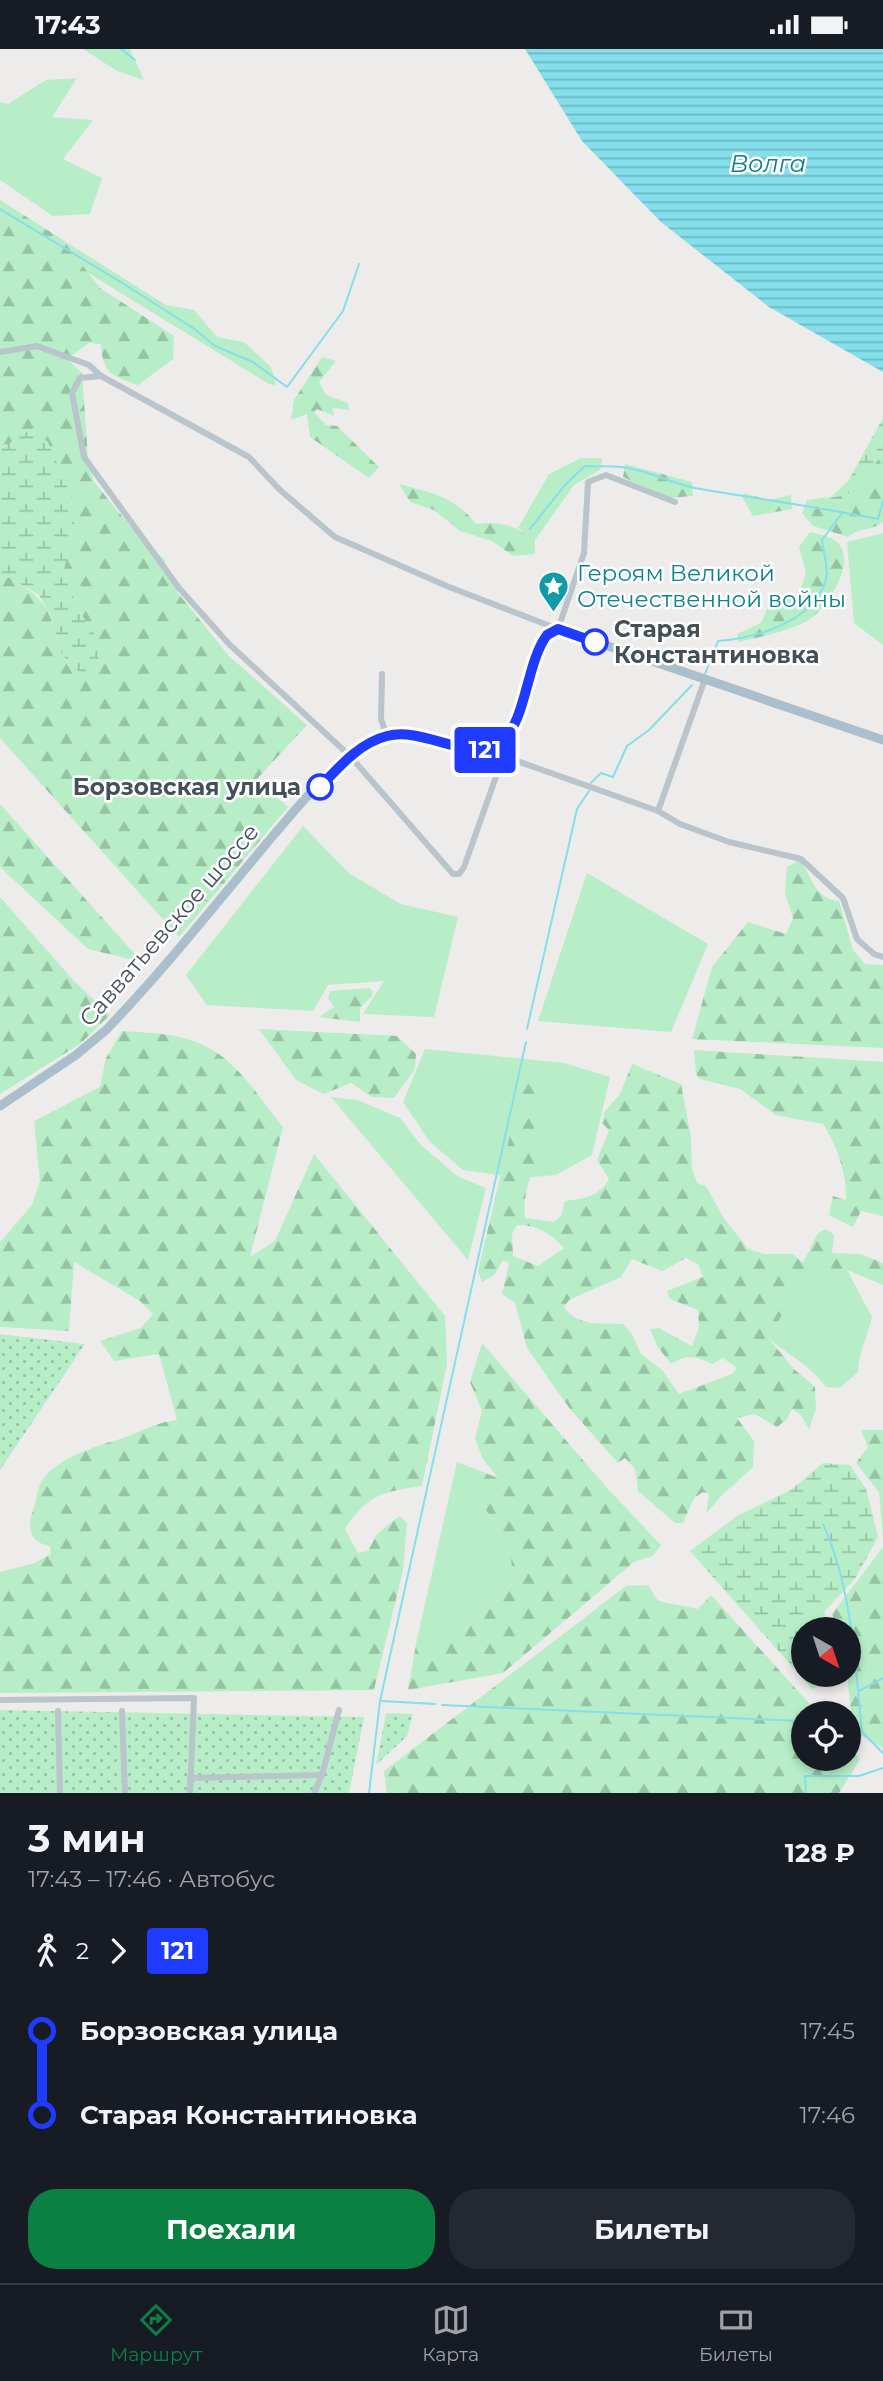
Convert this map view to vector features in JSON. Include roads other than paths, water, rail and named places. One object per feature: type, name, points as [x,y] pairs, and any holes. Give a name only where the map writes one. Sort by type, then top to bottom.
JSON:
[{"type":"main road","points":[[387,736],[419,734],[474,751],[499,744],[510,732],[542,642],[558,629],[883,740]]},
{"type":"main road","name":"Савватьевское шоссе","points":[[0,1106],[76,1055],[106,1030],[294,811],[350,756],[387,736]]},
{"type":"street","points":[[0,352],[37,346],[89,365],[101,376],[248,457],[280,490],[335,537],[449,587],[558,629],[584,553],[588,482],[595,477],[606,475],[675,502]]},
{"type":"street","points":[[101,376],[80,378],[72,393],[84,457],[200,615],[350,756],[449,872],[457,875],[464,867],[503,757]]},
{"type":"street","points":[[383,674],[381,719],[387,736]]},
{"type":"street","points":[[659,811],[705,679]]},
{"type":"street","points":[[485,750],[659,811],[680,824],[729,842],[801,859],[844,898],[857,939],[874,954],[883,957]]},
{"type":"street","points":[[0,1700],[194,1698],[190,1793]]},
{"type":"street","points":[[122,1710],[125,1793]]},
{"type":"street","points":[[314,1793],[322,1775],[339,1710]]},
{"type":"street","points":[[58,1711],[60,1793]]},
{"type":"street","points":[[190,1778],[322,1775]]},
{"type":"water","name":"Волга","points":[[525,49],[883,49],[883,372],[769,307],[661,222],[582,141]]},
{"type":"waterway","points":[[121,49],[135,60]]},
{"type":"waterway","points":[[0,209],[124,284],[196,330],[215,346],[253,362],[287,387],[343,311],[359,264]]},
{"type":"waterway","points":[[530,529],[564,486],[585,466],[628,468],[691,487],[878,519],[883,501]]},
{"type":"waterway","points":[[705,674],[718,641],[750,636],[782,625],[810,606],[820,594],[827,575],[822,540],[842,513]]},
{"type":"waterway","points":[[591,783],[601,773],[613,777],[627,746],[649,730],[692,685]]},
{"type":"waterway","points":[[527,1029],[577,809],[589,791]]},
{"type":"waterway","points":[[369,1793],[380,1701],[526,1042]]},
{"type":"waterway","points":[[823,1524],[833,1548],[851,1626],[862,1732],[883,1753]]},
{"type":"waterway","points":[[859,1691],[883,1678]]},
{"type":"waterway","points":[[382,1701],[435,1704]]},
{"type":"waterway","points":[[442,1705],[791,1721]]},
{"type":"waterway","points":[[806,1793],[805,1776],[859,1776],[883,1768]]},
{"type":"place","name":"Героям Великой Отечественной войны","points":[[554,613]]},
{"type":"place","name":"Старая Константиновка","points":[[595,642]]},
{"type":"place","name":"Борзовская улица","points":[[320,787]]}]
